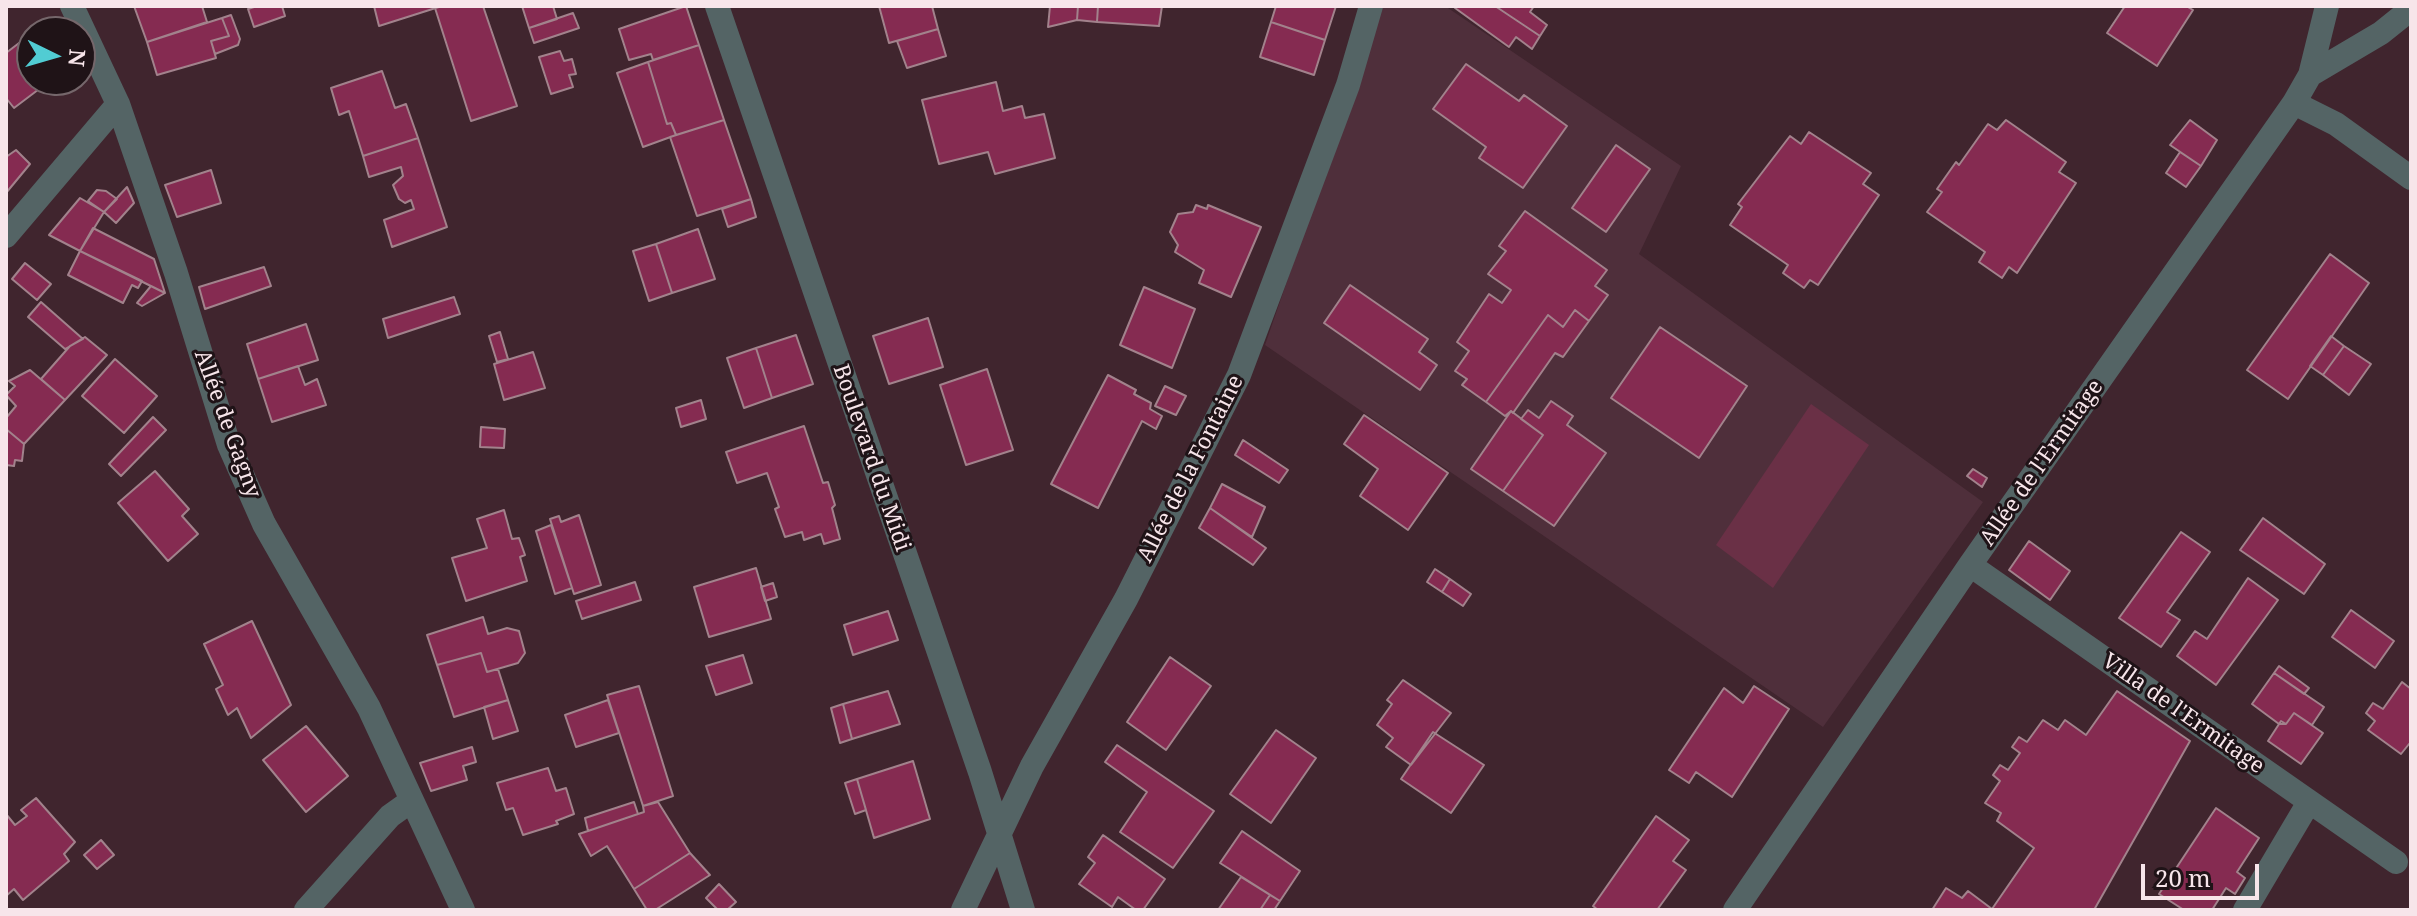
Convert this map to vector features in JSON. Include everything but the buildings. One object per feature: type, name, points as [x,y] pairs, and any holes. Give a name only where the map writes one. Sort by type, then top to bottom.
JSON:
[{"type":"street","name":"Allée de Gagny","points":[[72,6],[118,104],[176,273],[229,445],[264,524],[369,708],[463,910]]},
{"type":"street","name":"Boulevard du Midi","points":[[717,6],[1000,834],[1023,910]]},
{"type":"street","name":"Allée de la Fontaine","points":[[963,910],[1032,766],[1126,599],[1239,375],[1348,85],[1371,6]]},
{"type":"street","name":"Allée de l'Ermitage","points":[[1735,910],[1970,565],[2294,103],[2310,75],[2327,6]]},
{"type":"street","points":[[2310,75],[2381,33],[2411,9]]},
{"type":"street","points":[[2294,103],[2336,124],[2411,178]]},
{"type":"street","points":[[6,236],[118,104]]},
{"type":"street","name":"Villa de l'Ermitage","points":[[1970,565],[2396,862]]},
{"type":"street","points":[[306,910],[390,816],[411,801]]},
{"type":"street","points":[[2245,910],[2309,802]]},
{"type":"shaded area","points":[[1382,6],[1445,6],[1681,166],[1639,254],[1983,502],[1823,727],[1265,345]]},
{"type":"shaded area","points":[[1811,404],[1869,445],[1773,588],[1716,545]]}]
